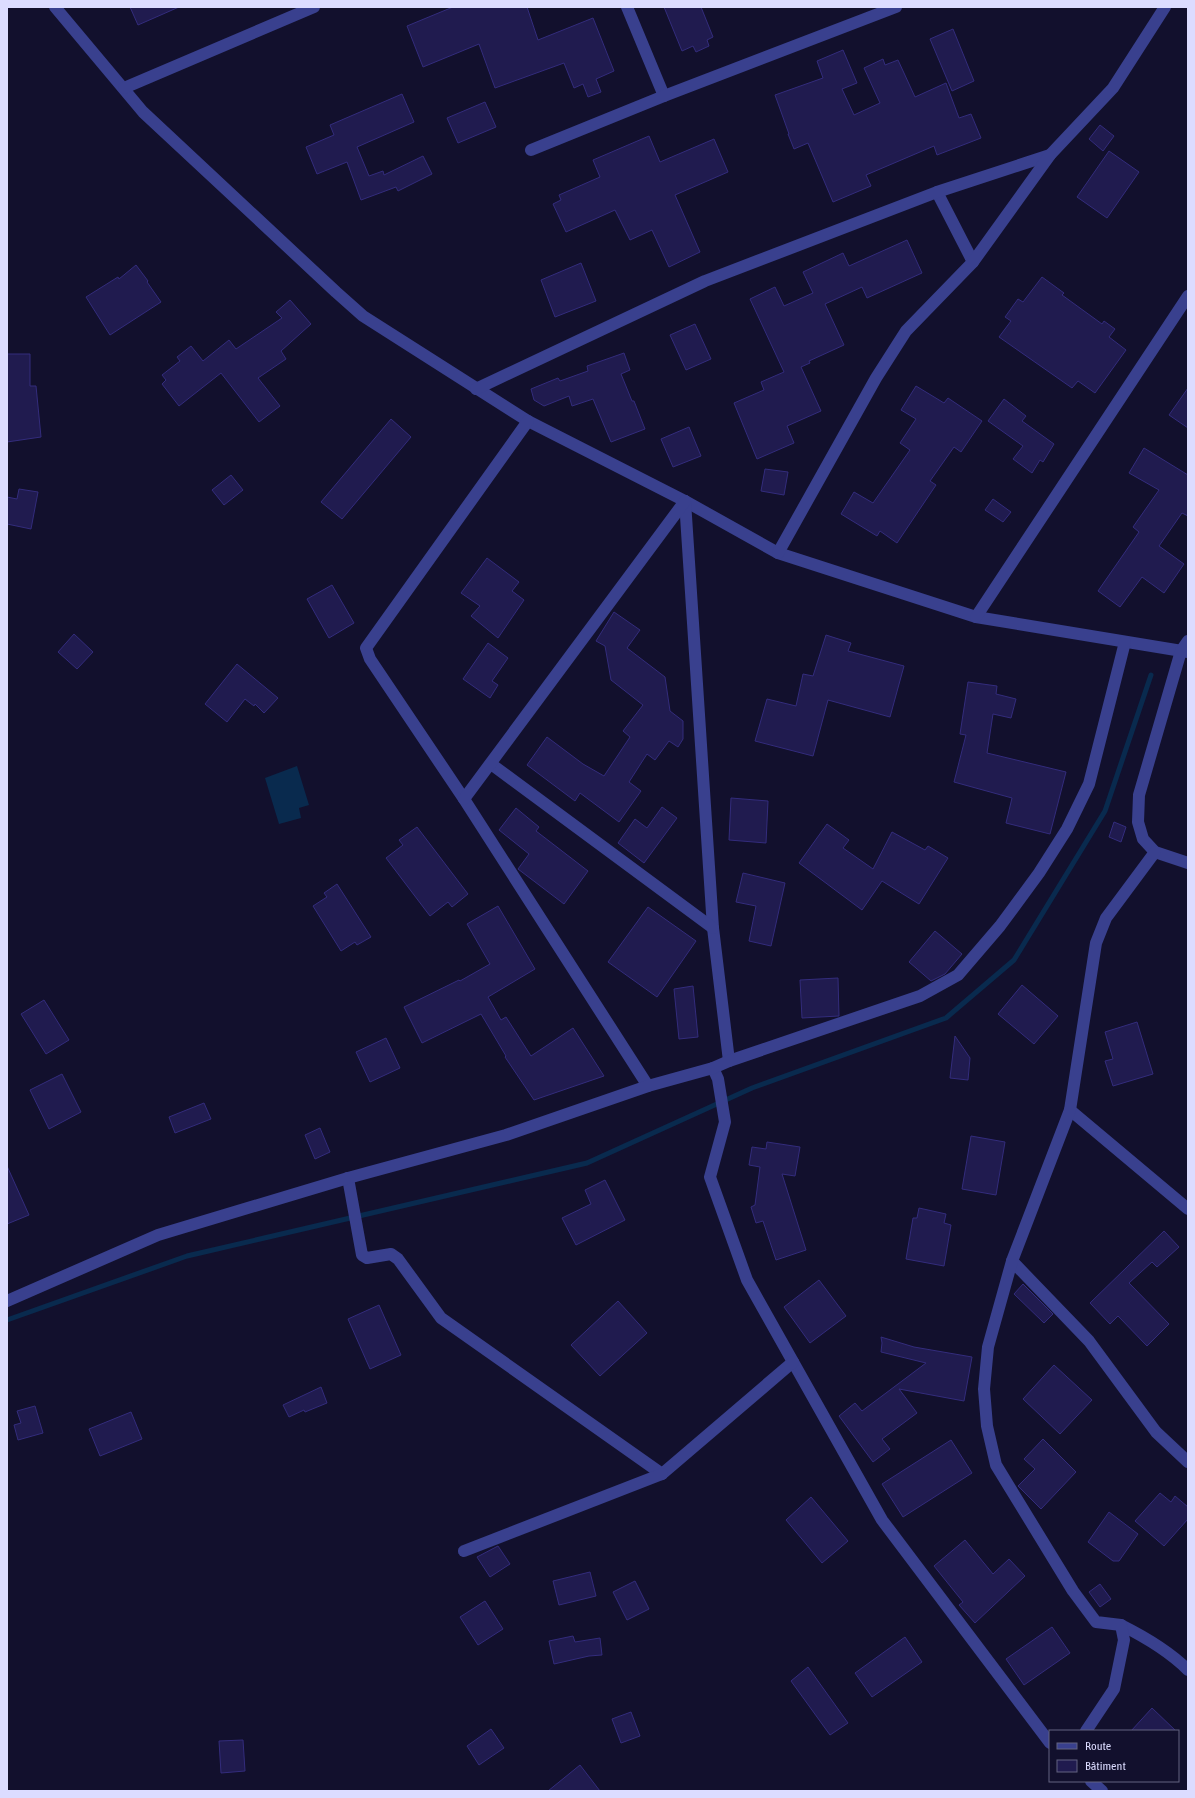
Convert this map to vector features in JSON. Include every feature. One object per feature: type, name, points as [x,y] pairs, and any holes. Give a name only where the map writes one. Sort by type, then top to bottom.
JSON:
[{"type":"street","points":[[55,7],[143,112],[358,311],[476,389],[528,421],[685,501],[778,553],[976,617],[1185,652]]},
{"type":"street","points":[[124,88],[314,7]]},
{"type":"street","points":[[627,7],[664,96]]},
{"type":"street","points":[[530,150],[664,96],[896,7]]},
{"type":"street","points":[[778,553],[876,378],[906,332],[973,262],[1050,155],[1113,88],[1165,7]]},
{"type":"street","points":[[476,389],[705,281],[938,192],[1050,155]]},
{"type":"street","points":[[938,192],[973,262]]},
{"type":"street","points":[[976,617],[1188,296]]},
{"type":"street","points":[[528,421],[366,648],[370,659],[464,799],[648,1086]]},
{"type":"street","points":[[464,799],[685,501]]},
{"type":"street","points":[[685,501],[713,928],[729,1061]]},
{"type":"street","points":[[1186,863],[1155,852],[1143,839],[1138,822],[1139,795],[1188,641]]},
{"type":"street","points":[[7,1301],[158,1235],[348,1178],[506,1135],[648,1086],[716,1074],[729,1061],[920,996],[958,975],[1000,926],[1039,873],[1067,829],[1089,784],[1125,642]]},
{"type":"street","points":[[491,764],[713,928]]},
{"type":"street","points":[[1155,852],[1106,918],[1096,943],[1070,1110],[1012,1261],[988,1347],[984,1389],[987,1426],[996,1465],[1073,1591],[1096,1622],[1121,1625],[1177,1659],[1188,1670]]},
{"type":"street","points":[[716,1074],[725,1122],[710,1177],[746,1280],[882,1520],[1049,1742]]},
{"type":"street","points":[[1070,1110],[1188,1209]]},
{"type":"street","points":[[348,1178],[358,1240],[362,1255],[367,1258],[391,1254],[398,1259],[442,1318],[662,1474]]},
{"type":"street","points":[[1012,1261],[1089,1341],[1156,1432],[1188,1462]]},
{"type":"street","points":[[464,1551],[662,1474],[793,1362]]},
{"type":"street","points":[[1087,1730],[1114,1689],[1124,1640],[1121,1625]]},
{"type":"street","points":[[1092,1782],[1102,1791]]},
{"type":"water","points":[[297,766],[309,805],[299,808],[301,818],[279,824],[265,778]]},
{"type":"building","points":[[130,7],[179,7],[138,25]]},
{"type":"building","points":[[453,7],[527,7],[538,40],[593,18],[614,71],[596,79],[601,92],[588,97],[583,84],[574,88],[564,63],[495,88],[479,44],[423,67],[407,26]]},
{"type":"building","points":[[664,7],[701,7],[713,37],[707,40],[709,46],[696,52],[693,46],[682,51]]},
{"type":"building","points":[[953,29],[974,81],[952,91],[930,39]]},
{"type":"building","points":[[843,50],[857,83],[842,89],[854,115],[880,103],[864,68],[883,59],[885,65],[898,60],[915,97],[946,83],[959,118],[971,114],[981,138],[937,155],[934,146],[866,175],[871,186],[833,202],[808,143],[794,149],[775,95],[823,78],[817,61]]},
{"type":"building","points":[[402,94],[414,122],[357,147],[369,176],[383,171],[384,175],[423,156],[432,174],[398,191],[396,187],[361,200],[347,162],[317,174],[306,147],[334,135],[330,125]]},
{"type":"building","points":[[485,102],[496,127],[458,143],[447,118]]},
{"type":"building","points":[[1100,125],[1114,136],[1103,151],[1089,139]]},
{"type":"building","points":[[649,136],[660,162],[714,139],[728,172],[675,195],[700,252],[669,267],[652,230],[630,240],[615,210],[566,232],[553,204],[561,200],[559,195],[600,177],[593,160]]},
{"type":"building","points":[[1109,151],[1139,172],[1107,218],[1077,197]]},
{"type":"building","points":[[907,240],[922,273],[867,298],[862,287],[825,304],[844,345],[809,361],[810,363],[801,367],[821,411],[787,426],[794,443],[757,459],[734,403],[764,390],[761,382],[784,372],[750,299],[775,287],[784,306],[813,293],[803,272],[843,253],[849,266]]},
{"type":"building","points":[[581,263],[596,301],[555,317],[541,280]]},
{"type":"building","points":[[136,265],[161,302],[110,335],[86,297],[118,277],[119,279]]},
{"type":"building","points":[[1042,277],[1064,293],[1062,295],[1102,324],[1104,321],[1115,329],[1109,337],[1126,350],[1095,393],[1078,381],[1072,388],[999,337],[1011,321],[1005,317],[1018,299],[1023,302]]},
{"type":"building","points":[[290,300],[311,324],[281,351],[286,359],[258,378],[280,406],[259,422],[221,373],[179,406],[162,384],[166,380],[162,375],[180,361],[177,357],[191,346],[203,361],[229,340],[236,349],[282,318],[276,312]]},
{"type":"building","points":[[695,324],[711,359],[686,370],[670,335]]},
{"type":"building","points":[[624,353],[630,370],[621,374],[645,429],[611,442],[593,399],[572,406],[569,396],[544,406],[534,400],[531,389],[558,378],[560,381],[588,371],[587,366]]},
{"type":"building","points":[[7,354],[30,354],[30,386],[36,386],[41,437],[7,442]]},
{"type":"building","points":[[916,386],[944,403],[948,398],[982,421],[961,452],[954,447],[930,481],[936,485],[897,543],[880,531],[877,536],[841,514],[854,492],[873,503],[910,450],[900,443],[916,419],[901,410]]},
{"type":"building","points":[[1188,388],[1188,428],[1169,415]]},
{"type":"building","points":[[1004,399],[1026,416],[1022,421],[1054,444],[1043,462],[1040,460],[1032,473],[1013,459],[1023,446],[988,421]]},
{"type":"building","points":[[391,419],[411,437],[342,519],[321,502]]},
{"type":"building","points":[[689,427],[701,456],[673,467],[661,439]]},
{"type":"building","points":[[1144,448],[1188,475],[1188,516],[1182,513],[1159,546],[1184,564],[1164,593],[1142,577],[1120,607],[1098,591],[1139,532],[1133,527],[1159,490],[1129,473]]},
{"type":"building","points":[[765,469],[788,472],[784,495],[761,491]]},
{"type":"building","points":[[231,475],[243,490],[224,505],[212,490]]},
{"type":"building","points":[[19,489],[38,492],[31,529],[7,524],[7,497],[17,499]]},
{"type":"building","points":[[993,499],[1011,512],[1003,522],[985,510]]},
{"type":"building","points":[[487,558],[519,582],[512,591],[524,600],[498,638],[471,616],[480,606],[461,593]]},
{"type":"building","points":[[332,585],[354,623],[329,638],[307,599]]},
{"type":"building","points":[[614,612],[640,630],[627,648],[665,677],[670,711],[683,721],[683,739],[678,747],[669,741],[655,760],[647,754],[629,782],[641,791],[619,822],[580,793],[575,801],[527,765],[547,737],[583,764],[604,776],[630,737],[623,731],[643,705],[611,680],[605,646],[596,641]]},
{"type":"building","points":[[74,634],[93,652],[77,669],[58,652]]},
{"type":"building","points":[[826,635],[851,643],[848,651],[904,666],[890,717],[828,700],[813,756],[755,741],[767,699],[796,706],[803,674],[813,676]]},
{"type":"building","points":[[488,643],[508,658],[492,681],[498,685],[490,698],[463,679]]},
{"type":"building","points":[[237,664],[278,698],[264,713],[255,704],[254,706],[245,699],[227,722],[205,704]]},
{"type":"building","points":[[968,682],[997,686],[996,694],[1016,699],[1011,718],[993,714],[987,753],[1066,772],[1050,834],[1006,823],[1012,798],[954,782],[966,735],[960,734]]},
{"type":"building","points":[[731,798],[768,801],[766,843],[729,840]]},
{"type":"building","points":[[662,807],[677,818],[644,863],[618,843],[635,819],[647,828]]},
{"type":"building","points":[[516,808],[539,827],[536,831],[588,871],[564,904],[518,869],[529,854],[499,830]]},
{"type":"building","points":[[1114,822],[1126,827],[1121,842],[1109,837]]},
{"type":"building","points":[[827,824],[849,840],[843,848],[873,869],[892,832],[925,850],[928,846],[948,858],[919,904],[882,881],[862,910],[799,863]]},
{"type":"building","points":[[417,827],[468,894],[452,907],[448,902],[430,916],[386,858],[403,845],[399,840]]},
{"type":"building","points":[[743,873],[785,883],[771,946],[749,941],[756,906],[736,902]]},
{"type":"building","points":[[337,884],[371,937],[357,945],[355,942],[341,951],[313,906],[327,897],[324,893]]},
{"type":"building","points":[[498,906],[535,969],[488,997],[501,1020],[506,1017],[531,1056],[573,1028],[604,1076],[534,1100],[505,1057],[506,1056],[481,1014],[422,1043],[404,1007],[459,980],[460,981],[490,964],[467,924]]},
{"type":"building","points":[[648,907],[696,941],[657,997],[608,962]]},
{"type":"building","points":[[935,931],[962,954],[945,974],[931,981],[909,962]]},
{"type":"building","points":[[838,978],[839,1016],[802,1018],[800,980]]},
{"type":"building","points":[[1022,985],[1058,1016],[1034,1044],[998,1014]]},
{"type":"building","points":[[693,986],[698,1037],[679,1039],[674,989]]},
{"type":"building","points":[[44,1000],[69,1040],[46,1054],[21,1014]]},
{"type":"building","points":[[1137,1022],[1153,1074],[1113,1086],[1105,1061],[1113,1059],[1105,1032]]},
{"type":"building","points":[[955,1036],[970,1058],[968,1080],[950,1078]]},
{"type":"building","points":[[386,1038],[400,1068],[370,1082],[356,1052]]},
{"type":"building","points":[[62,1074],[81,1112],[49,1129],[30,1090]]},
{"type":"building","points":[[204,1103],[211,1119],[175,1133],[169,1117]]},
{"type":"building","points":[[320,1128],[330,1152],[315,1159],[305,1135]]},
{"type":"building","points":[[971,1136],[1005,1142],[996,1195],[962,1189]]},
{"type":"building","points":[[767,1142],[800,1147],[795,1176],[782,1174],[806,1250],[776,1260],[763,1221],[756,1223],[751,1207],[755,1205],[760,1167],[749,1165],[752,1147],[766,1149]]},
{"type":"building","points":[[7,1166],[29,1215],[7,1224]]},
{"type":"building","points":[[605,1180],[625,1220],[576,1245],[562,1218],[591,1204],[585,1190]]},
{"type":"building","points":[[919,1208],[946,1214],[944,1223],[951,1225],[944,1266],[906,1259],[913,1218],[917,1218]]},
{"type":"building","points":[[1164,1231],[1179,1247],[1157,1267],[1152,1262],[1129,1283],[1169,1324],[1147,1346],[1118,1316],[1110,1324],[1090,1303]]},
{"type":"building","points":[[819,1280],[846,1316],[810,1343],[784,1307]]},
{"type":"building","points":[[1023,1284],[1053,1314],[1044,1323],[1014,1294]]},
{"type":"building","points":[[618,1301],[647,1333],[600,1376],[571,1345]]},
{"type":"building","points":[[379,1305],[401,1355],[370,1369],[348,1319]]},
{"type":"building","points":[[881,1337],[914,1347],[972,1357],[964,1401],[899,1389],[917,1413],[882,1439],[890,1449],[873,1462],[839,1416],[855,1403],[862,1411],[926,1363],[881,1352]]},
{"type":"building","points":[[1054,1365],[1092,1400],[1060,1434],[1023,1399]]},
{"type":"building","points":[[321,1387],[327,1403],[305,1412],[304,1410],[289,1417],[283,1405]]},
{"type":"building","points":[[35,1406],[43,1433],[18,1440],[14,1425],[21,1423],[17,1411]]},
{"type":"building","points":[[131,1412],[142,1439],[100,1456],[89,1429]]},
{"type":"building","points":[[1043,1439],[1076,1472],[1041,1509],[1018,1486],[1035,1469],[1024,1459]]},
{"type":"building","points":[[951,1440],[972,1473],[903,1517],[882,1484]]},
{"type":"building","points":[[1160,1493],[1171,1502],[1175,1496],[1188,1507],[1188,1519],[1164,1546],[1135,1521]]},
{"type":"building","points":[[811,1497],[848,1541],[822,1563],[786,1520]]},
{"type":"building","points":[[1109,1512],[1138,1534],[1119,1561],[1113,1561],[1088,1542]]},
{"type":"building","points":[[965,1540],[993,1574],[1009,1559],[1025,1576],[975,1623],[959,1605],[963,1602],[934,1566]]},
{"type":"building","points":[[498,1546],[510,1564],[490,1577],[477,1557]]},
{"type":"building","points":[[590,1572],[596,1596],[559,1605],[553,1581]]},
{"type":"building","points":[[635,1581],[649,1609],[627,1620],[613,1592]]},
{"type":"building","points":[[1100,1584],[1111,1599],[1100,1607],[1089,1592]]},
{"type":"building","points":[[485,1601],[503,1629],[478,1645],[460,1617]]},
{"type":"building","points":[[1052,1627],[1070,1653],[1024,1685],[1006,1659]]},
{"type":"building","points":[[573,1636],[575,1642],[600,1638],[602,1655],[589,1656],[554,1664],[549,1641]]},
{"type":"building","points":[[905,1637],[922,1662],[872,1697],[855,1673]]},
{"type":"building","points":[[808,1667],[848,1723],[830,1735],[791,1681]]},
{"type":"building","points":[[1152,1708],[1175,1730],[1132,1730]]},
{"type":"building","points":[[631,1712],[640,1736],[621,1743],[612,1719]]},
{"type":"building","points":[[491,1729],[504,1748],[479,1765],[467,1746]]},
{"type":"building","points":[[243,1740],[245,1771],[221,1773],[219,1741]]},
{"type":"building","points":[[580,1765],[600,1791],[548,1791]]},
{"type":"waterway","points":[[7,1320],[187,1256],[587,1163],[752,1088],[946,1018],[1014,960],[1105,811],[1151,675]]}]
